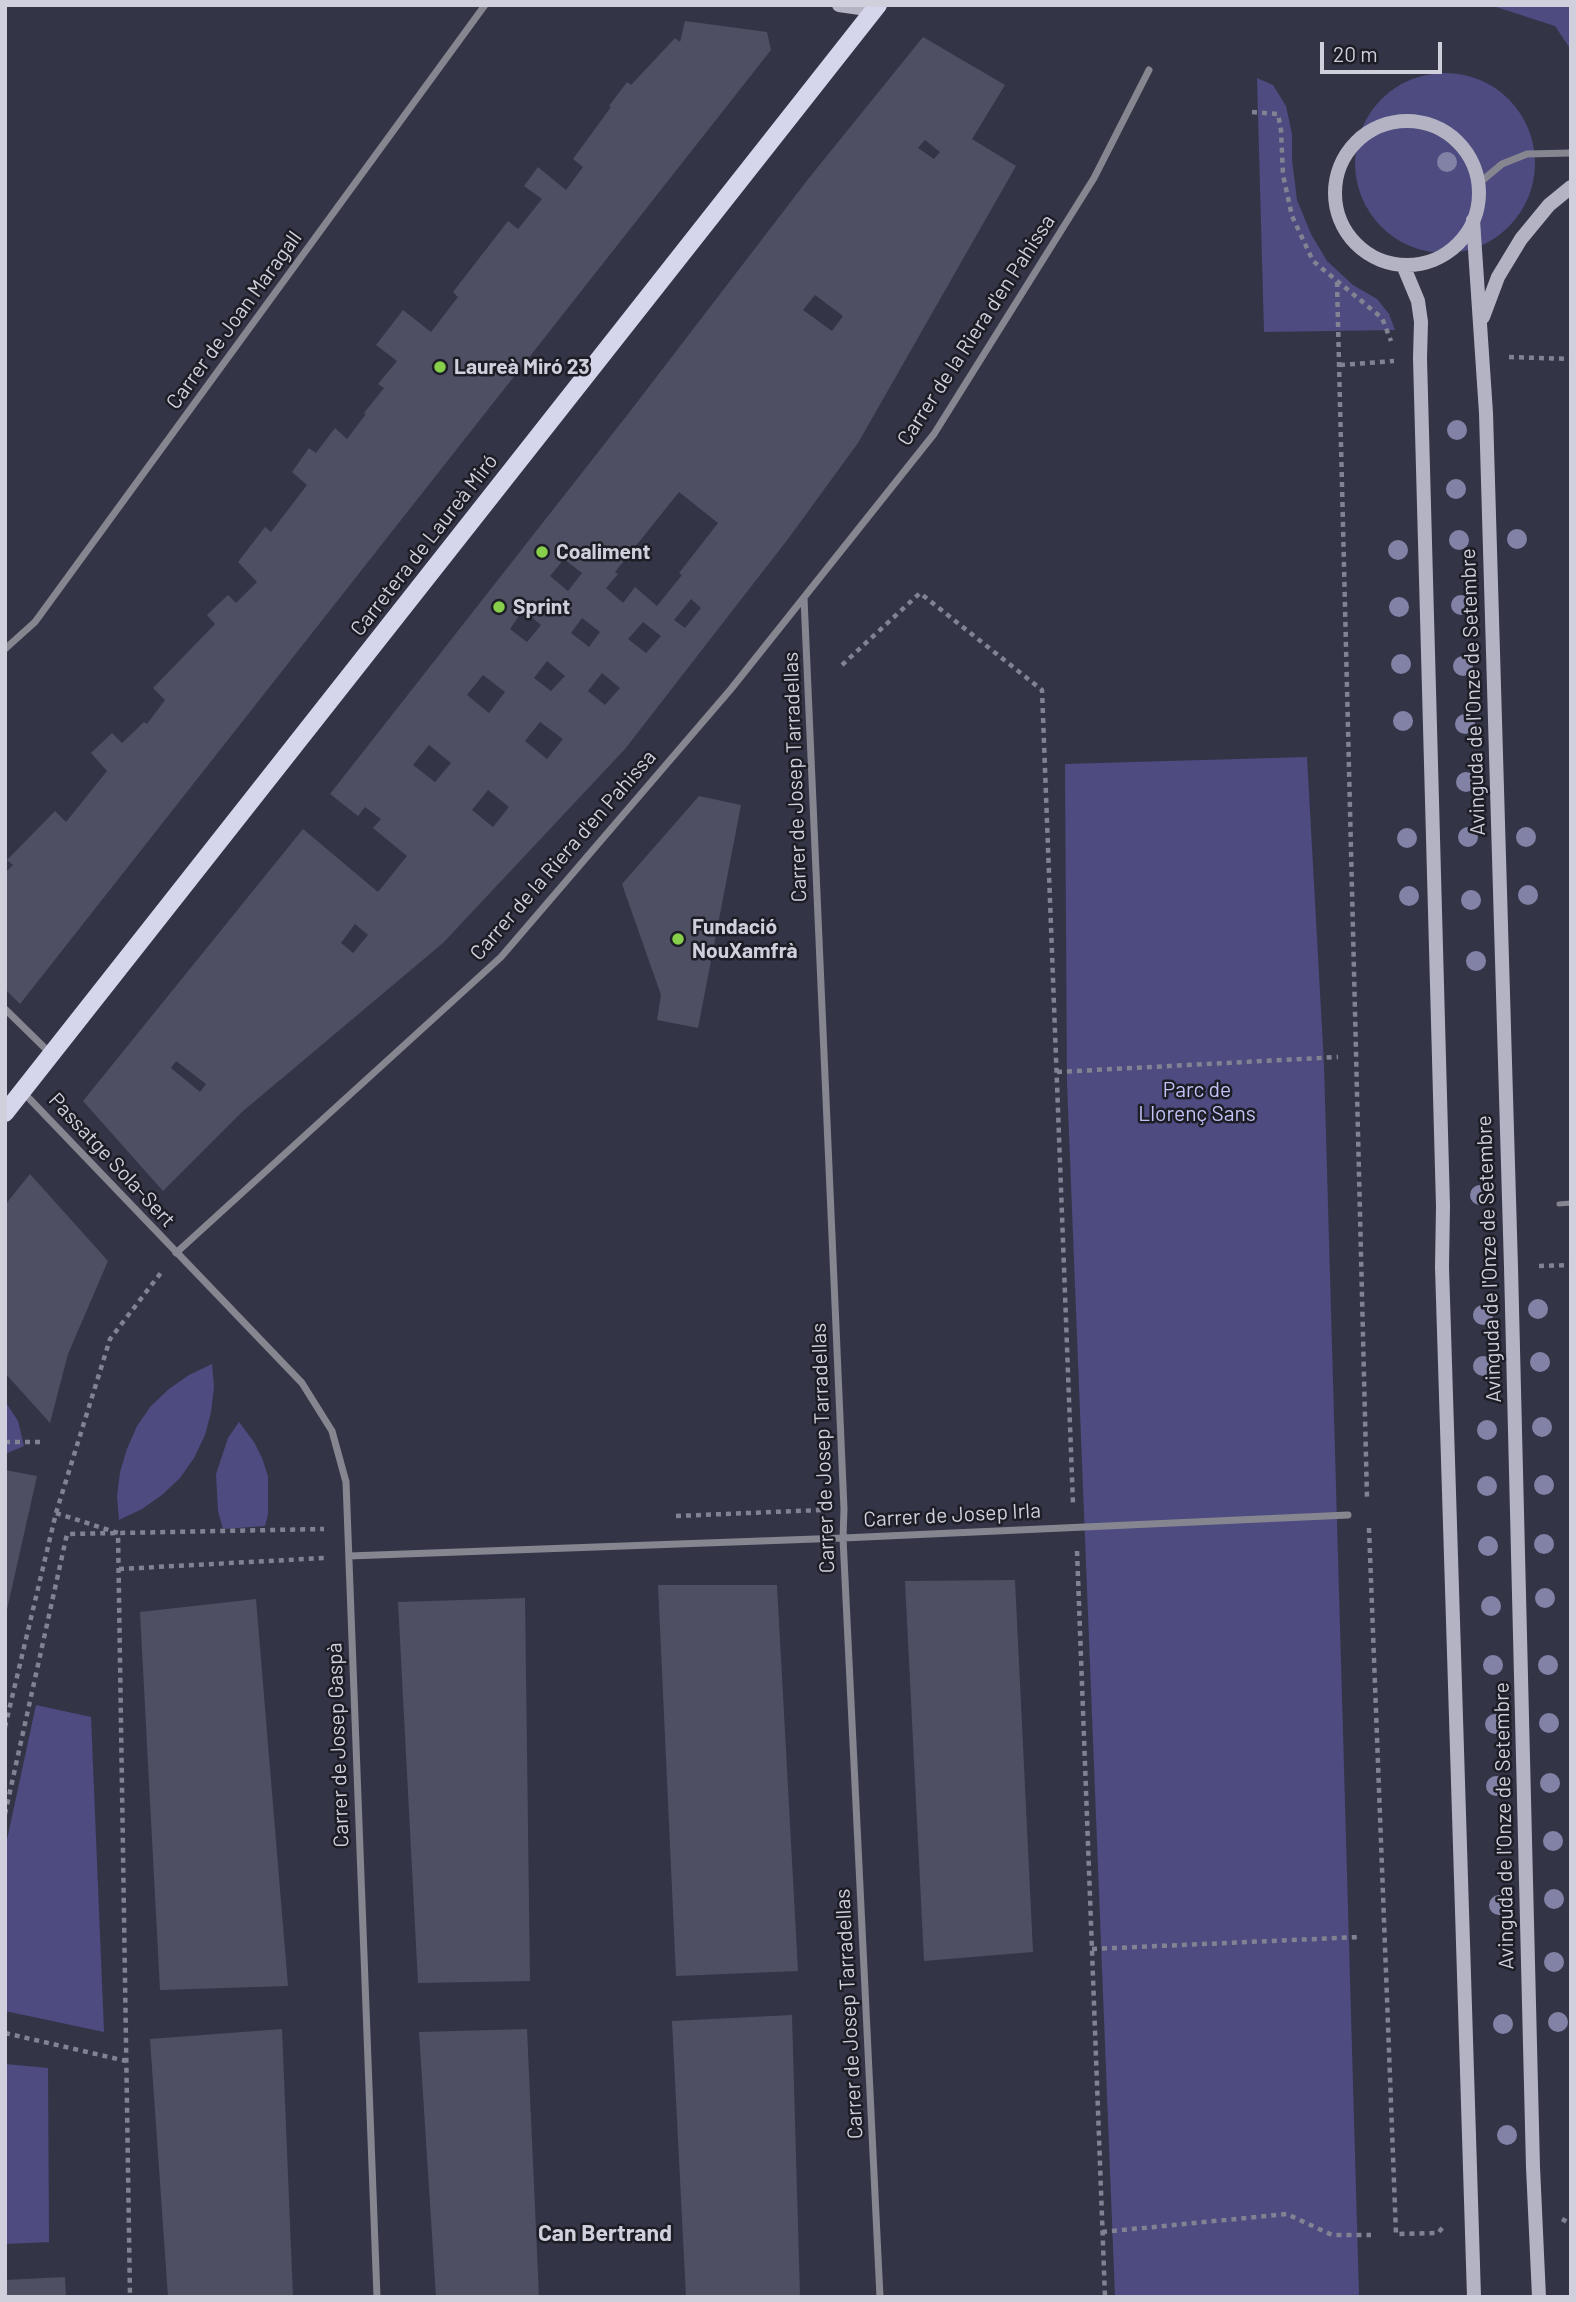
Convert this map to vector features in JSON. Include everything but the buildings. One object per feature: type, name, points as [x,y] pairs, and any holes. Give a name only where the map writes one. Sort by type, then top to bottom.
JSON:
[{"type":"main road","points":[[839,5],[876,8]]},
{"type":"main road","name":"Carretera de Laureà Miró","points":[[5,1113],[876,8]]},
{"type":"main road","points":[[1413,120],[1437,127],[1457,141],[1472,161],[1478,184],[1474,220],[1452,249],[1436,259],[1403,265],[1376,258],[1358,247],[1345,230],[1336,210],[1334,189],[1339,168],[1349,149],[1367,132],[1389,122],[1413,120]]},
{"type":"main road","points":[[1481,322],[1498,276],[1521,239],[1549,205],[1571,187]]},
{"type":"main road","name":"Avinguda de l'Onze de Setembre","points":[[1474,220],[1481,322],[1490,555],[1533,2167],[1539,2297]]},
{"type":"main road","name":"Avinguda de l'Onze de Setembre","points":[[1403,265],[1418,301],[1421,322],[1443,1206],[1442,1268],[1474,2297]]},
{"type":"street","name":"Carrer de Joan Maragall","points":[[5,649],[35,622],[485,5]]},
{"type":"street","name":"Carrer de la Riera d'en Pahissa","points":[[176,1253],[502,957],[731,689],[934,434],[1094,178],[1149,70]]},
{"type":"street","points":[[1478,184],[1502,164],[1527,154],[1571,153]]},
{"type":"street","name":"Carrer de Josep Tarradellas","points":[[804,597],[844,1510],[843,1538],[880,2297]]},
{"type":"street","points":[[5,1009],[51,1054]]},
{"type":"street","name":"Passatge Sola-Sert","points":[[22,1091],[176,1253]]},
{"type":"street","name":"Carrer de Josep Gaspà","points":[[176,1253],[302,1383],[332,1432],[346,1482],[377,2297]]},
{"type":"street","name":"Carrer de Josep Irla","points":[[349,1556],[843,1538],[1348,1515]]},
{"type":"lane","points":[[1559,1204],[1571,1203]]},
{"type":"path","points":[[1252,112],[1278,114],[1283,175],[1292,216],[1313,261],[1382,318],[1391,342],[1392,369]]},
{"type":"path","points":[[1337,282],[1367,1500]]},
{"type":"path","points":[[1503,357],[1571,359]]},
{"type":"path","points":[[1340,365],[1399,360]]},
{"type":"path","points":[[842,665],[920,593],[1042,690],[1105,2297]]},
{"type":"path","points":[[1057,1072],[1338,1057]]},
{"type":"path","points":[[5,1727],[56,1513],[110,1339],[176,1253]]},
{"type":"path","points":[[5,1442],[40,1443]]},
{"type":"path","points":[[56,1513],[118,1534]]},
{"type":"path","points":[[1368,1514],[1396,2234],[1438,2233],[1450,2217]]},
{"type":"path","points":[[5,1815],[67,1534],[347,1529]]},
{"type":"path","points":[[118,1534],[130,2297]]},
{"type":"path","points":[[118,1569],[349,1556]]},
{"type":"path","points":[[1092,1949],[1360,1937]]},
{"type":"path","points":[[5,2033],[126,2061]]},
{"type":"path","points":[[1102,2232],[1287,2214],[1332,2235],[1371,2235]]},
{"type":"green space","points":[[1490,5],[1571,5],[1571,50],[1555,26]]},
{"type":"green space","points":[[1445,73],[1479,80],[1495,88],[1508,100],[1520,113],[1528,129],[1535,163],[1528,197],[1520,213],[1508,226],[1495,238],[1479,246],[1445,253],[1411,246],[1395,238],[1382,226],[1370,213],[1362,197],[1355,163],[1362,129],[1370,113],[1382,100],[1395,88],[1411,80]]},
{"type":"green space","points":[[1257,78],[1273,85],[1286,106],[1292,134],[1297,200],[1311,234],[1327,261],[1353,285],[1377,299],[1389,314],[1395,330],[1264,332]]},
{"type":"green space","name":"Parc de Llorenç Sans","points":[[1307,757],[1324,1065],[1359,2295],[1115,2297],[1067,1083],[1065,764]]},
{"type":"green space","points":[[212,1364],[214,1387],[211,1412],[205,1435],[194,1458],[180,1478],[162,1495],[119,1520],[117,1497],[120,1472],[137,1426],[151,1406],[169,1389]]},
{"type":"green space","points":[[5,1401],[18,1421],[24,1446],[5,1454]]},
{"type":"green space","points":[[239,1422],[254,1442],[268,1476],[268,1514],[265,1526],[223,1529],[218,1511],[216,1474],[228,1438]]},
{"type":"green space","points":[[36,1705],[91,1717],[104,2032],[5,2011],[5,1849]]},
{"type":"green space","points":[[5,2064],[48,2068],[49,2242],[5,2244]]},
{"type":"place","name":"Laureà Miró 23","points":[[440,367]]},
{"type":"place","name":"Coaliment","points":[[542,552]]},
{"type":"place","name":"Sprint","points":[[499,607]]},
{"type":"place","name":"Fundació NouXamfrà","points":[[678,939]]},
{"type":"district","name":"Can Bertrand","points":[[605,2233]]}]
